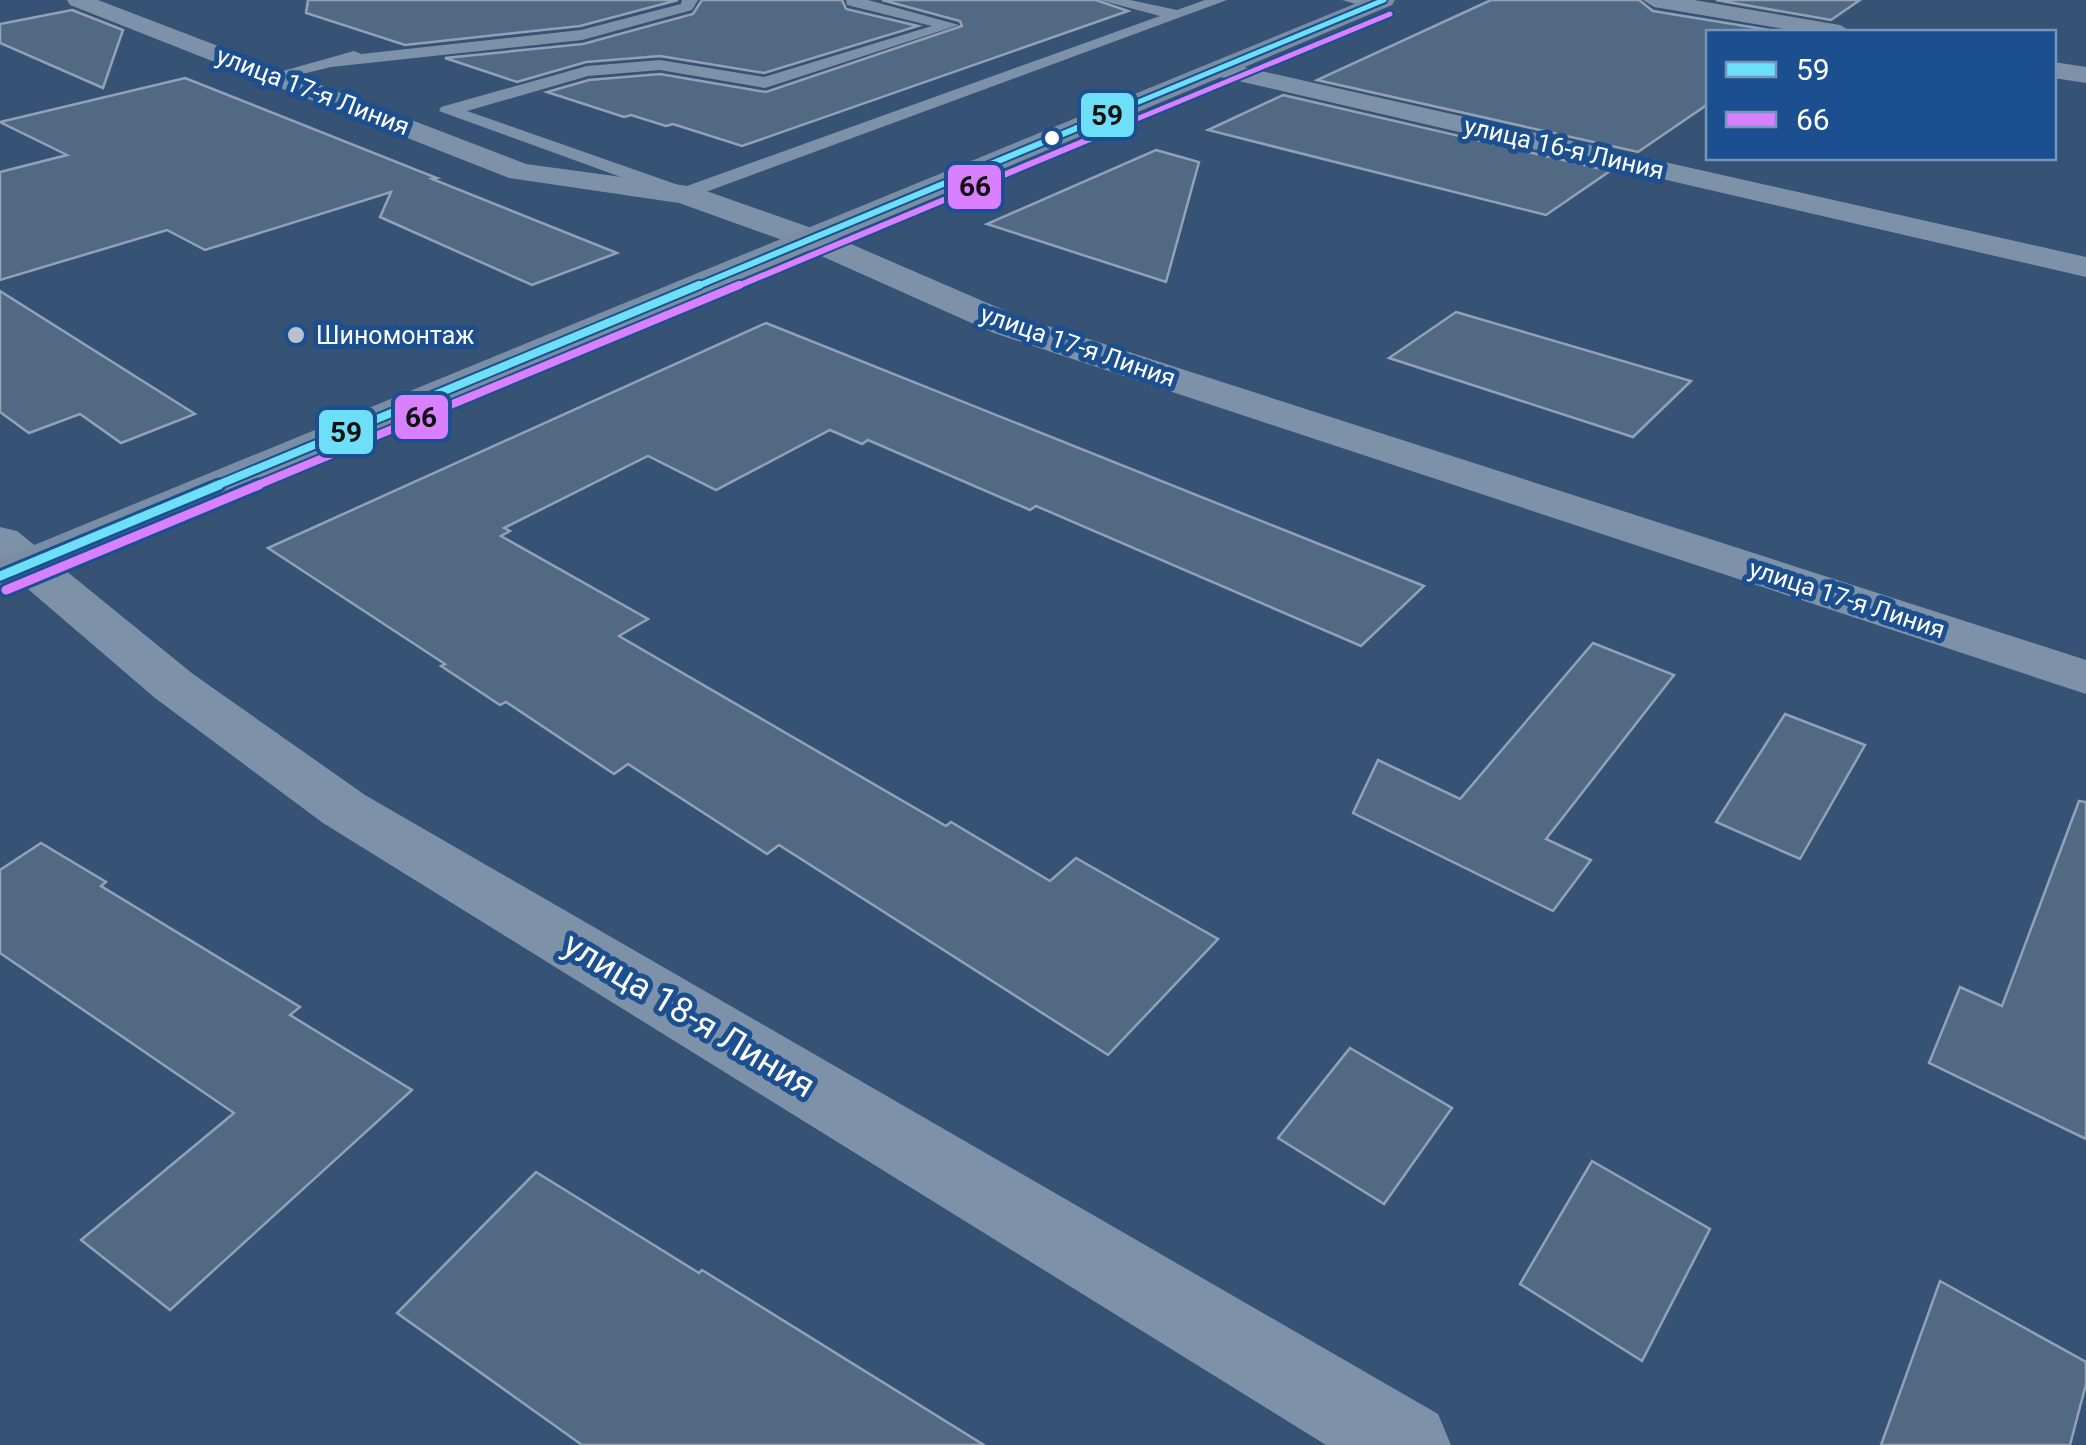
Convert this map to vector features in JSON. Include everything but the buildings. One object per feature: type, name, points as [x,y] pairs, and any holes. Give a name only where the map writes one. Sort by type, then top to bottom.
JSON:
[{"type":"main road","points":[[9,561],[811,238],[1217,69],[1369,1]]},
{"type":"street","name":"улица 17-я Линия","points":[[83,0],[520,172],[684,194],[811,238],[1007,324],[2086,678]]},
{"type":"street","points":[[1654,0],[1828,30]]},
{"type":"street","name":"улица 16-я Линия","points":[[1217,69],[2086,266]]},
{"type":"street","points":[[2056,70],[2086,75]]},
{"type":"street","name":"улица 18-я Линия","points":[[9,561],[344,808],[1408,1445]]},
{"type":"lane","points":[[332,62],[582,34],[686,8],[690,0]]},
{"type":"lane","points":[[860,0],[852,2],[950,26],[765,84],[660,65],[587,71],[448,110],[684,194],[1219,0]]},
{"type":"lane","points":[[1108,0],[1178,15]]},
{"type":"lane","points":[[274,76],[457,30]]},
{"type":"transit line","name":"59","points":[[0,576],[1384,0]]},
{"type":"transit line","name":"66","points":[[6,590],[1390,14]]},
{"type":"place","name":"Шиномонтаж","points":[[296,335]]}]
